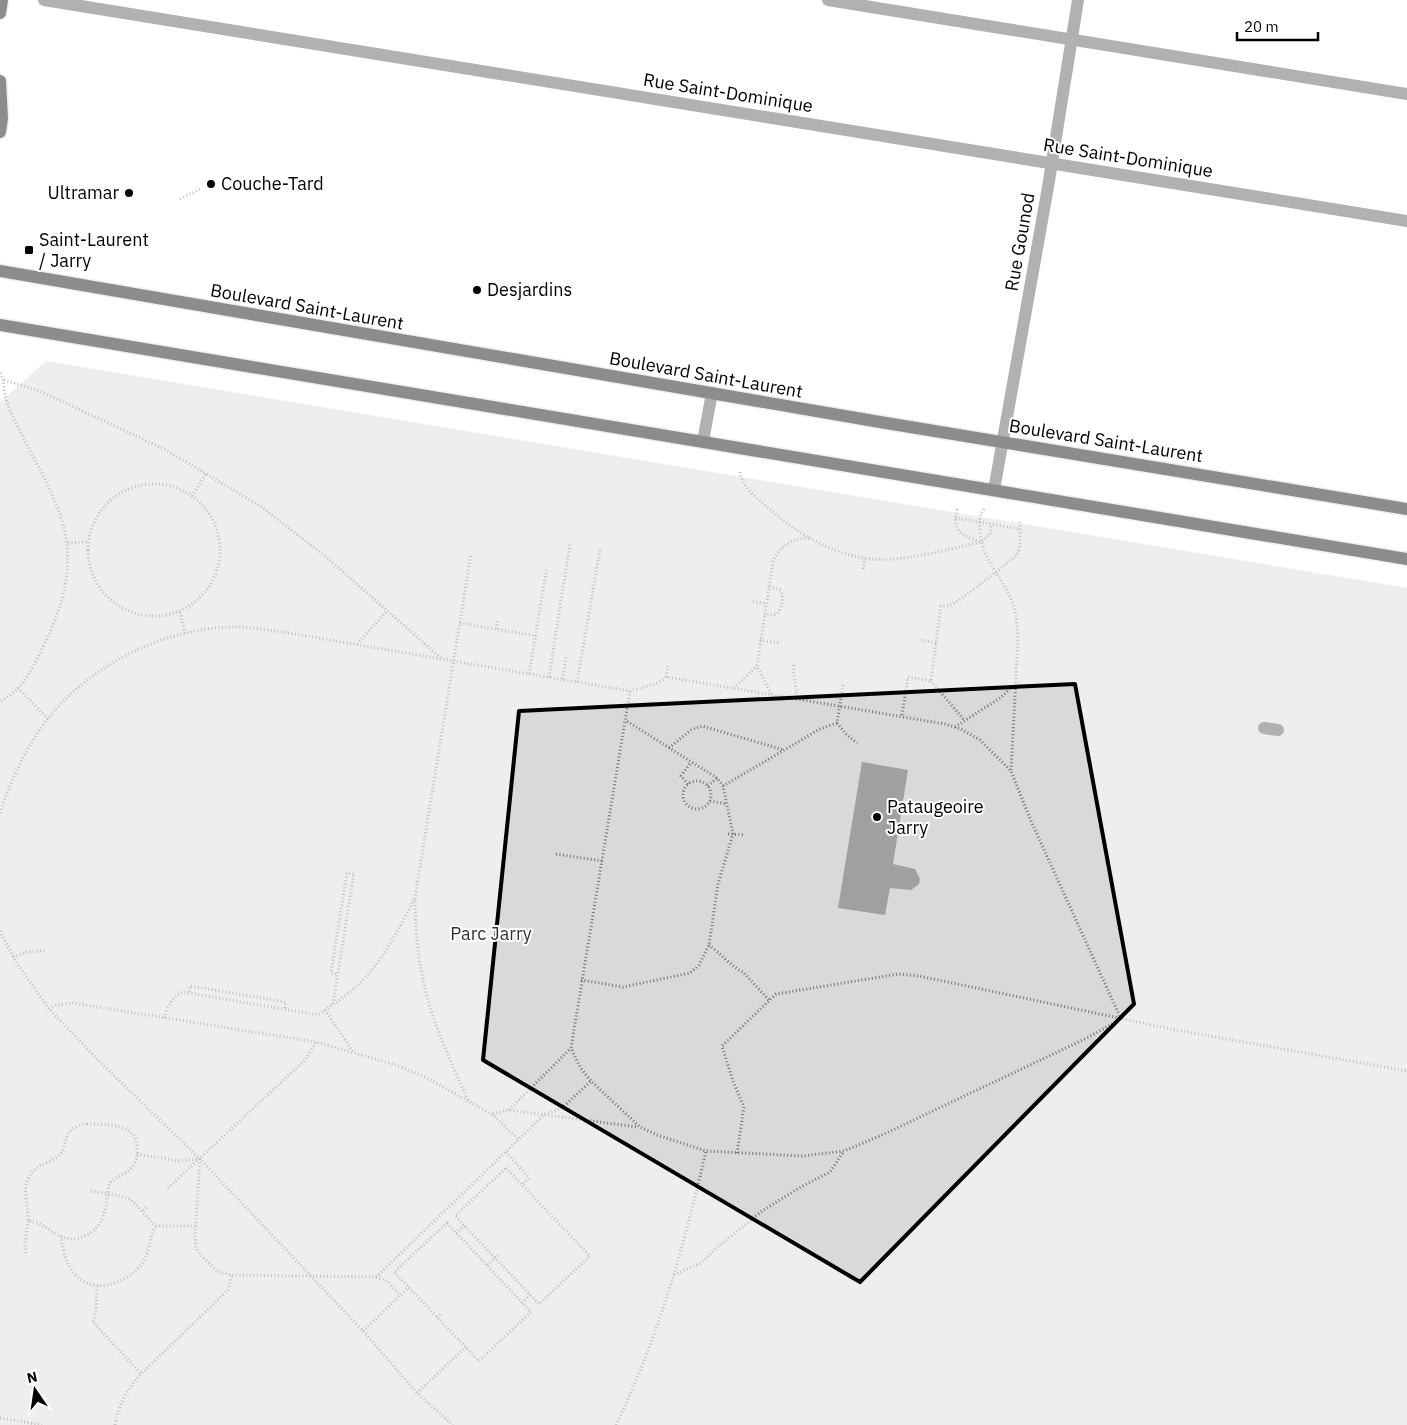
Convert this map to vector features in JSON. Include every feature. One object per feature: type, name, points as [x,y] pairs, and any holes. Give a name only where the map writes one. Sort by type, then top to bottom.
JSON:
[{"type":"main road","points":[[0,12],[2,0]]},
{"type":"main road","points":[[0,82],[2,118],[0,132]]},
{"type":"main road","name":"Boulevard Saint-Laurent","points":[[0,271],[712,393],[1407,509]]},
{"type":"main road","points":[[0,325],[1407,559]]},
{"type":"street","name":"Rue Saint-Dominique","points":[[44,0],[1407,221]]},
{"type":"street","points":[[828,0],[1407,94]]},
{"type":"street","name":"Rue Gounod","points":[[994,490],[1052,164],[1078,0]]},
{"type":"street","points":[[703,441],[712,393]]},
{"type":"street","points":[[1264,728],[1278,730]]},
{"type":"path","points":[[180,199],[202,188]]},
{"type":"path","points":[[0,373],[4,380],[6,397],[14,418],[54,497],[68,543],[67,572],[54,623],[39,656],[18,688],[0,702]]},
{"type":"path","points":[[4,380],[42,392],[166,450],[260,506],[325,556],[441,659]]},
{"type":"path","points":[[740,472],[745,485],[753,495],[809,538],[843,553],[865,558],[890,559],[905,557],[981,542],[990,534],[991,524]]},
{"type":"path","points":[[192,496],[206,474]]},
{"type":"path","points":[[143,485],[177,488],[192,496],[205,508],[214,523],[220,540],[220,558],[216,574],[207,590],[195,602],[180,612],[163,616],[146,616],[129,612],[114,603],[102,591],[93,576],[88,560],[88,542],[92,526],[101,511],[112,499],[127,490],[143,485]]},
{"type":"path","points":[[957,509],[955,518],[957,528],[963,535],[981,542]]},
{"type":"path","points":[[981,513],[981,542],[986,559],[1012,601],[1017,621],[1018,641],[1011,771]]},
{"type":"path","points":[[955,518],[1020,528]]},
{"type":"path","points":[[931,681],[942,606],[953,604],[1012,560],[1018,553],[1020,544],[1020,520]]},
{"type":"path","points":[[772,695],[757,666],[773,560],[782,547],[793,540],[809,538]]},
{"type":"path","points":[[68,543],[88,542]]},
{"type":"path","points":[[549,677],[570,544]]},
{"type":"path","points":[[577,682],[600,550]]},
{"type":"path","points":[[468,1100],[430,1004],[418,953],[415,928],[415,897],[472,554]]},
{"type":"path","points":[[863,568],[865,558]]},
{"type":"path","points":[[529,674],[547,567]]},
{"type":"path","points":[[764,616],[777,614],[784,602],[780,590],[769,586]]},
{"type":"path","points":[[753,601],[766,604]]},
{"type":"path","points":[[357,644],[387,611]]},
{"type":"path","points":[[180,612],[185,633]]},
{"type":"path","points":[[497,629],[498,621]]},
{"type":"path","points":[[460,623],[536,636]]},
{"type":"path","points":[[0,813],[23,756],[62,702],[105,668],[128,654],[185,633],[234,627],[283,632],[630,691],[652,686],[666,677],[902,715],[955,727],[972,734],[1011,771],[1031,821],[1121,1019]]},
{"type":"path","points":[[760,640],[780,643]]},
{"type":"path","points":[[920,640],[936,642]]},
{"type":"path","points":[[563,679],[566,657]]},
{"type":"path","points":[[794,665],[792,673],[797,685],[796,699]]},
{"type":"path","points":[[666,677],[668,666]]},
{"type":"path","points":[[734,688],[757,666]]},
{"type":"path","points":[[902,715],[908,677],[931,681],[965,721]]},
{"type":"path","points":[[843,684],[837,723],[847,735],[857,742]]},
{"type":"path","points":[[955,727],[1000,698],[1015,684]]},
{"type":"path","points":[[18,688],[48,719]]},
{"type":"path","points":[[630,691],[571,1048],[580,1067],[591,1081],[640,1127]]},
{"type":"path","points":[[581,980],[623,987],[690,973],[699,965],[709,945],[718,884],[733,834],[723,786],[717,778],[625,720]]},
{"type":"path","points":[[723,786],[820,729],[837,723]]},
{"type":"path","points":[[669,748],[691,730],[702,726],[784,750]]},
{"type":"path","points":[[688,784],[681,776],[691,762]]},
{"type":"path","points":[[708,786],[717,778]]},
{"type":"path","points":[[696,781],[703,782],[708,786],[711,795],[710,801],[706,806],[695,810],[689,808],[682,798],[688,784],[696,781]]},
{"type":"path","points":[[710,801],[727,804]]},
{"type":"path","points":[[728,834],[745,834]]},
{"type":"path","points":[[556,854],[602,861]]},
{"type":"path","points":[[333,1004],[354,873],[348,873],[331,972],[337,974]]},
{"type":"path","points":[[164,1018],[178,993],[189,993],[285,1008],[318,1015],[360,983],[380,960],[392,943],[415,897]]},
{"type":"path","points":[[0,931],[13,957],[49,1009],[100,1062],[200,1159],[363,1331],[417,1393],[453,1425]]},
{"type":"path","points":[[709,945],[737,970],[743,972],[770,1000]]},
{"type":"path","points":[[13,957],[27,952],[47,950]]},
{"type":"path","points":[[717,958],[721,954]]},
{"type":"path","points":[[737,1153],[744,1107],[733,1081],[722,1046],[776,994],[908,974],[1176,1030],[1407,1071]]},
{"type":"path","points":[[189,993],[190,986],[268,998],[286,1002],[285,1008]]},
{"type":"path","points":[[49,1009],[56,1005],[73,1003],[316,1042],[396,1065],[425,1077],[493,1115],[519,1140]]},
{"type":"path","points":[[325,1010],[354,1053]]},
{"type":"path","points":[[493,1115],[508,1110],[640,1127],[657,1135],[706,1151],[802,1156],[844,1151],[882,1135],[1087,1038],[1121,1019]]},
{"type":"path","points":[[168,1188],[306,1059],[316,1042]]},
{"type":"path","points":[[508,1110],[571,1048]]},
{"type":"path","points":[[376,1277],[545,1114],[562,1108],[591,1081]]},
{"type":"path","points":[[26,1253],[25,1244],[28,1221],[25,1196],[28,1179],[41,1165],[58,1156],[68,1132],[73,1128],[87,1124],[117,1126],[129,1131],[136,1142],[136,1162],[130,1170],[108,1184],[104,1214],[98,1228],[86,1236],[66,1238],[46,1226],[28,1221]]},
{"type":"path","points":[[616,1425],[637,1381],[674,1276],[706,1151]]},
{"type":"path","points":[[674,1276],[701,1263],[762,1211],[799,1188],[830,1172],[844,1151]]},
{"type":"path","points":[[506,1152],[529,1178],[522,1185]]},
{"type":"path","points":[[137,1154],[180,1161],[200,1159]]},
{"type":"path","points":[[200,1159],[195,1241],[200,1254],[218,1272],[232,1275],[376,1277],[387,1281],[400,1295]]},
{"type":"path","points":[[506,1168],[590,1256],[539,1304],[496,1256],[464,1225],[456,1216],[506,1168]]},
{"type":"path","points":[[91,1191],[130,1199],[156,1226],[195,1226]]},
{"type":"path","points":[[143,1211],[147,1206]]},
{"type":"path","points":[[447,1223],[456,1232],[531,1312],[478,1361],[394,1272],[447,1223]]},
{"type":"path","points":[[456,1232],[464,1225]]},
{"type":"path","points":[[61,1236],[62,1250],[70,1268],[82,1282],[97,1286],[114,1284],[136,1270],[146,1257],[153,1228],[156,1226]]},
{"type":"path","points":[[487,1265],[496,1256]]},
{"type":"path","points":[[115,1425],[123,1396],[141,1374],[228,1290],[232,1275]]},
{"type":"path","points":[[97,1286],[96,1312],[93,1322],[141,1374]]},
{"type":"path","points":[[363,1331],[408,1288]]},
{"type":"path","points":[[522,1303],[530,1295]]},
{"type":"path","points":[[437,1317],[441,1314]]},
{"type":"path","points":[[417,1393],[466,1347]]},
{"type":"path","points":[[0,1418],[42,1425]]},
{"type":"highlighted area","points":[[1075,684],[1134,1004],[860,1282],[483,1060],[519,711]]},
{"type":"green space","name":"Parc Jarry","points":[[46,361],[1407,588],[1407,1425],[0,1425],[0,402]]},
{"type":"shaded area","name":"Pataugeoire Jarry","points":[[862,762],[908,770],[893,864],[915,869],[920,879],[919,884],[911,890],[890,888],[885,915],[838,908]]},
{"type":"place","name":"Couche-Tard","points":[[211,184]]},
{"type":"place","name":"Ultramar","points":[[129,193]]},
{"type":"place","name":"Saint-Laurent / Jarry","points":[[29,250]]},
{"type":"place","name":"Desjardins","points":[[477,290]]},
{"type":"place","name":"Pataugeoire Jarry","points":[[877,817]]}]
